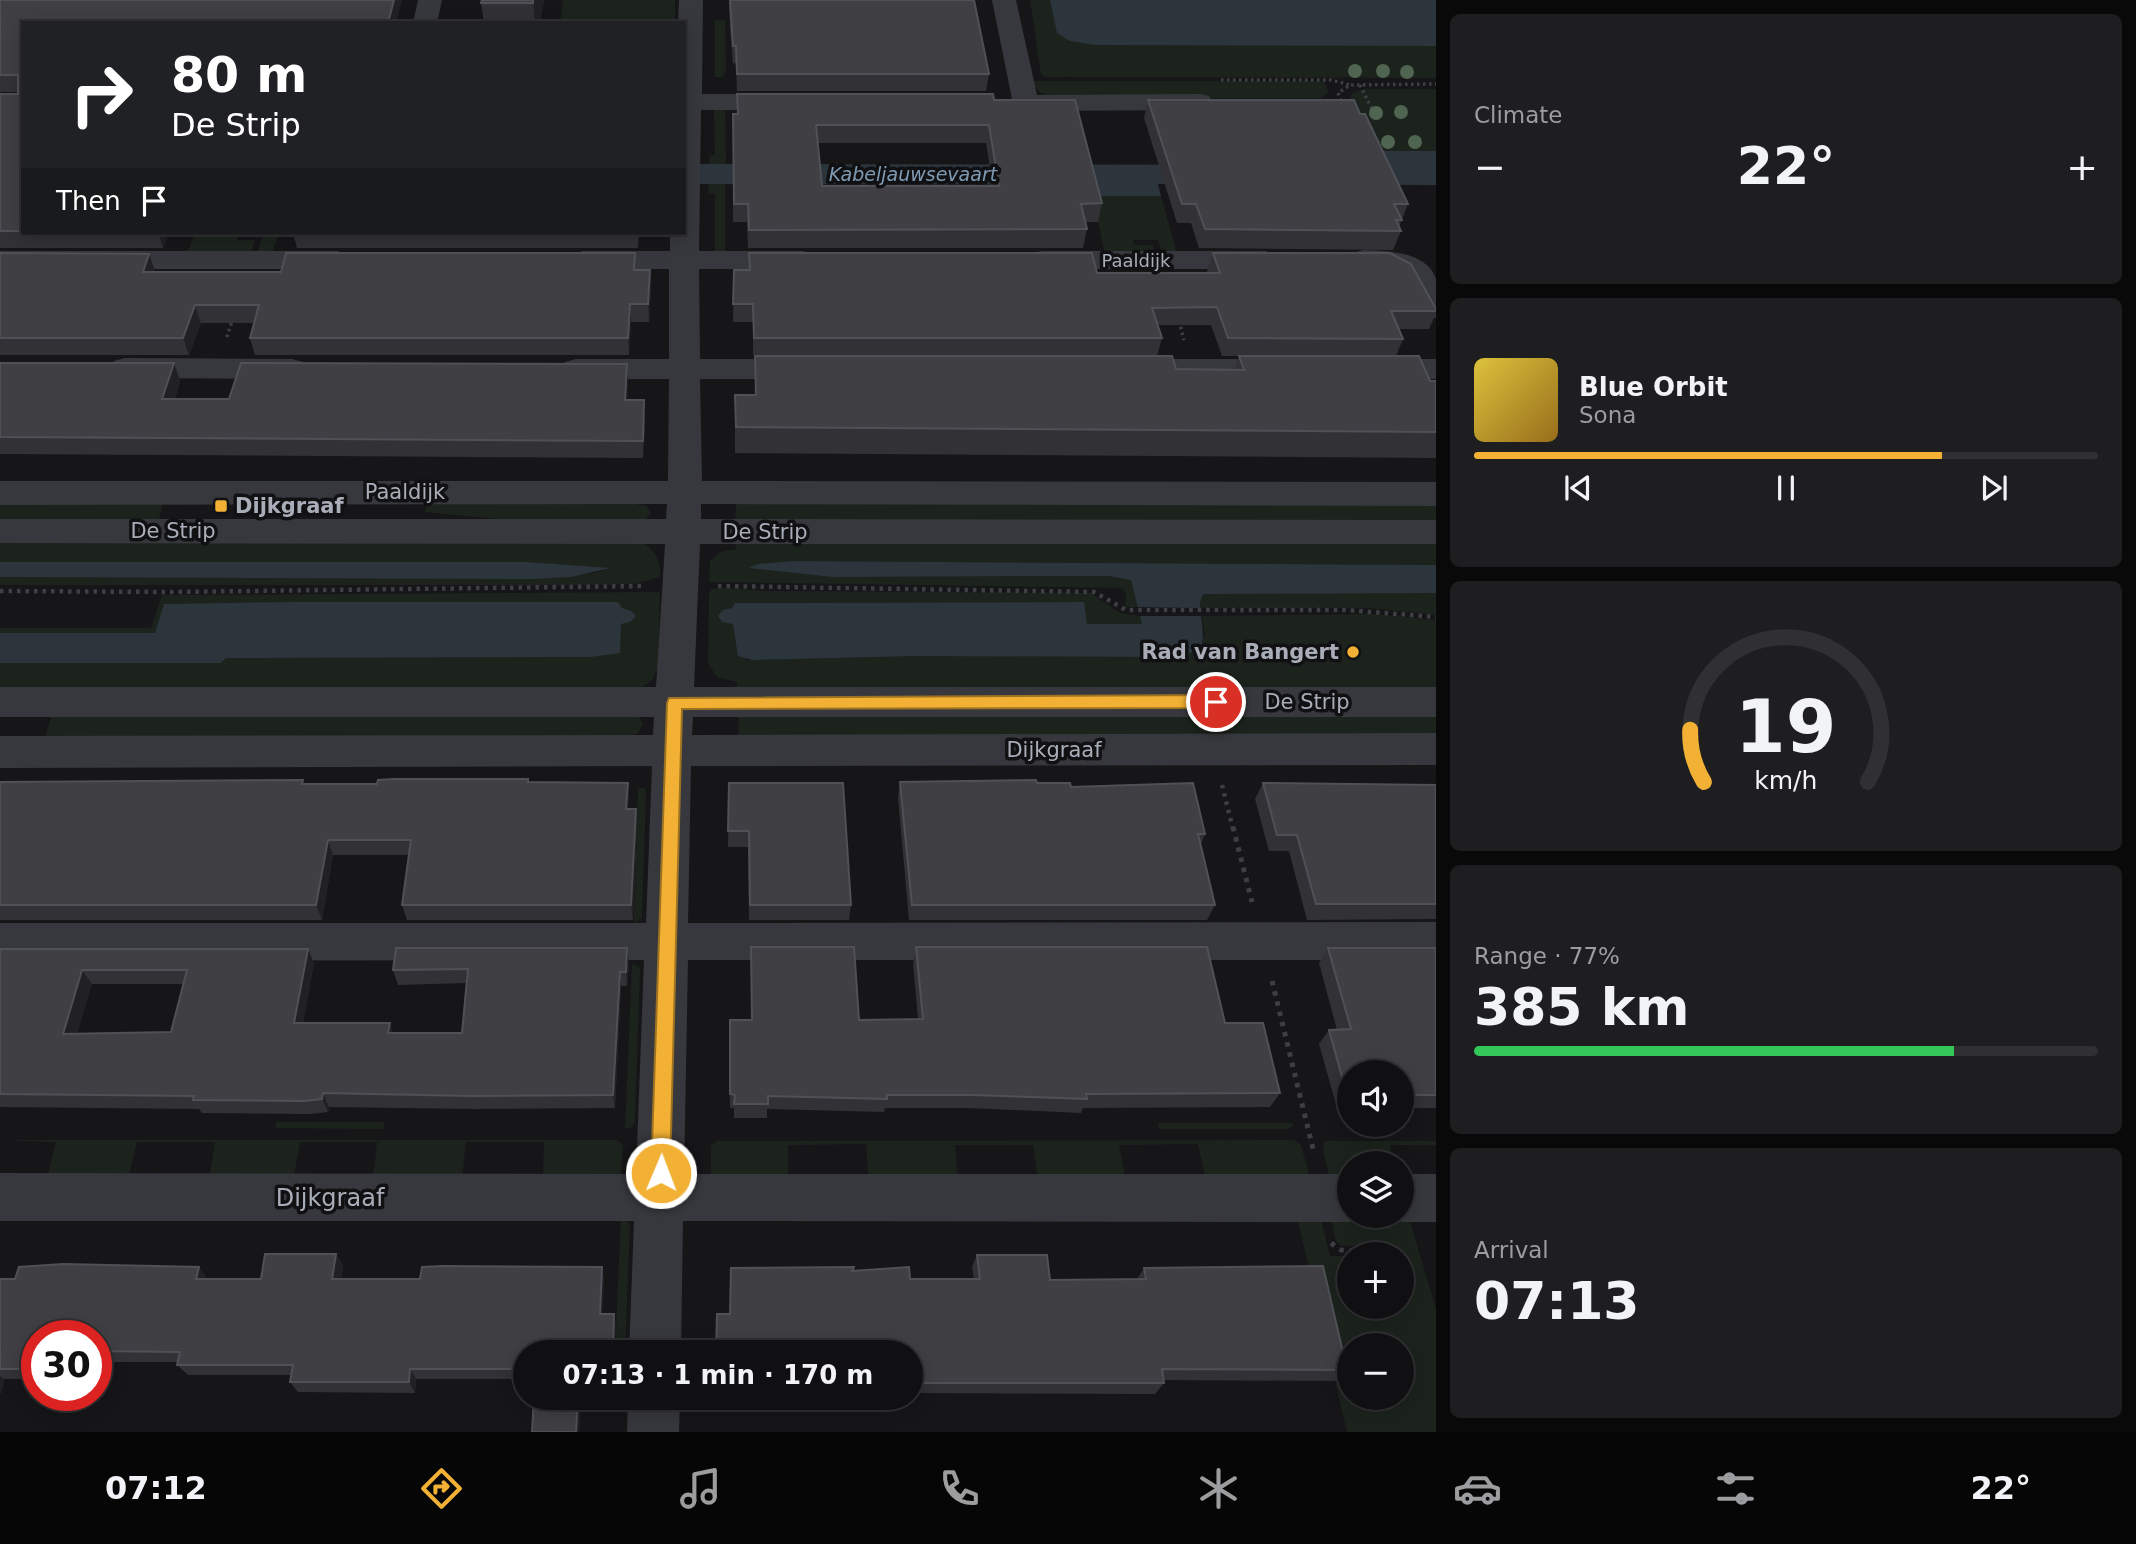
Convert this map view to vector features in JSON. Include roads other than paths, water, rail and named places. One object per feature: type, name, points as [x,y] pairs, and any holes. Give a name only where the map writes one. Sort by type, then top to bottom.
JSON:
[{"type":"street","points":[[425,21],[430,0]]},
{"type":"street","points":[[686,191],[691,0]]},
{"type":"street","points":[[1004,0],[1026,103]]},
{"type":"street","points":[[687,102],[821,102]]},
{"type":"street","points":[[998,103],[1231,102]]},
{"type":"street","points":[[655,1340],[672,750],[685,491],[685,235]]},
{"type":"street","points":[[1341,259],[1383,259],[1410,265],[1420,275],[1436,309]]},
{"type":"street","points":[[0,260],[363,260]]},
{"type":"street","points":[[559,260],[834,260]]},
{"type":"street","name":"Paaldijk","points":[[1011,260],[1286,260]]},
{"type":"street","points":[[95,368],[327,369]]},
{"type":"street","points":[[548,369],[836,369]]},
{"type":"street","points":[[1097,369],[1436,369]]},
{"type":"street","name":"Paaldijk","points":[[0,493],[685,491],[1436,494]]},
{"type":"street","name":"De Strip","points":[[0,531],[1436,532]]},
{"type":"street","name":"De Strip","points":[[0,702],[1436,702]]},
{"type":"street","name":"Dijkgraaf","points":[[0,752],[1436,749]]},
{"type":"street","points":[[0,942],[1436,941]]},
{"type":"street","name":"Dijkgraaf","points":[[0,1197],[1337,1198]]},
{"type":"street","points":[[1414,1198],[1436,1198]]},
{"type":"street","points":[[653,1432],[654,1410]]},
{"type":"water","points":[[1050,0],[1436,0],[1436,46],[1096,45],[1070,41],[1057,33]]},
{"type":"water","name":"Kabeljauwsevaart","points":[[1375,151],[1436,151],[1436,185],[1158,184],[1161,196],[1092,196],[1089,185],[686,184],[686,164],[1380,165]]},
{"type":"water","points":[[793,561],[1436,565],[1436,593],[1204,594],[1200,604],[1203,634],[1200,649],[1180,657],[919,656],[752,660],[738,656],[733,624],[722,622],[718,616],[723,610],[732,608],[735,603],[1084,602],[1087,624],[1142,624],[1131,580],[1108,576],[832,577],[749,568],[758,564]]},
{"type":"water","points":[[0,562],[527,562],[611,568],[571,577],[533,579],[0,577]]},
{"type":"water","points":[[618,602],[622,608],[636,616],[630,622],[621,624],[620,653],[591,657],[226,658],[221,663],[0,663],[0,633],[155,633],[164,604]]},
{"type":"place","name":"Dijkgraaf","points":[[221,506]]},
{"type":"place","name":"Rad van Bangert","points":[[1353,652]]}]
